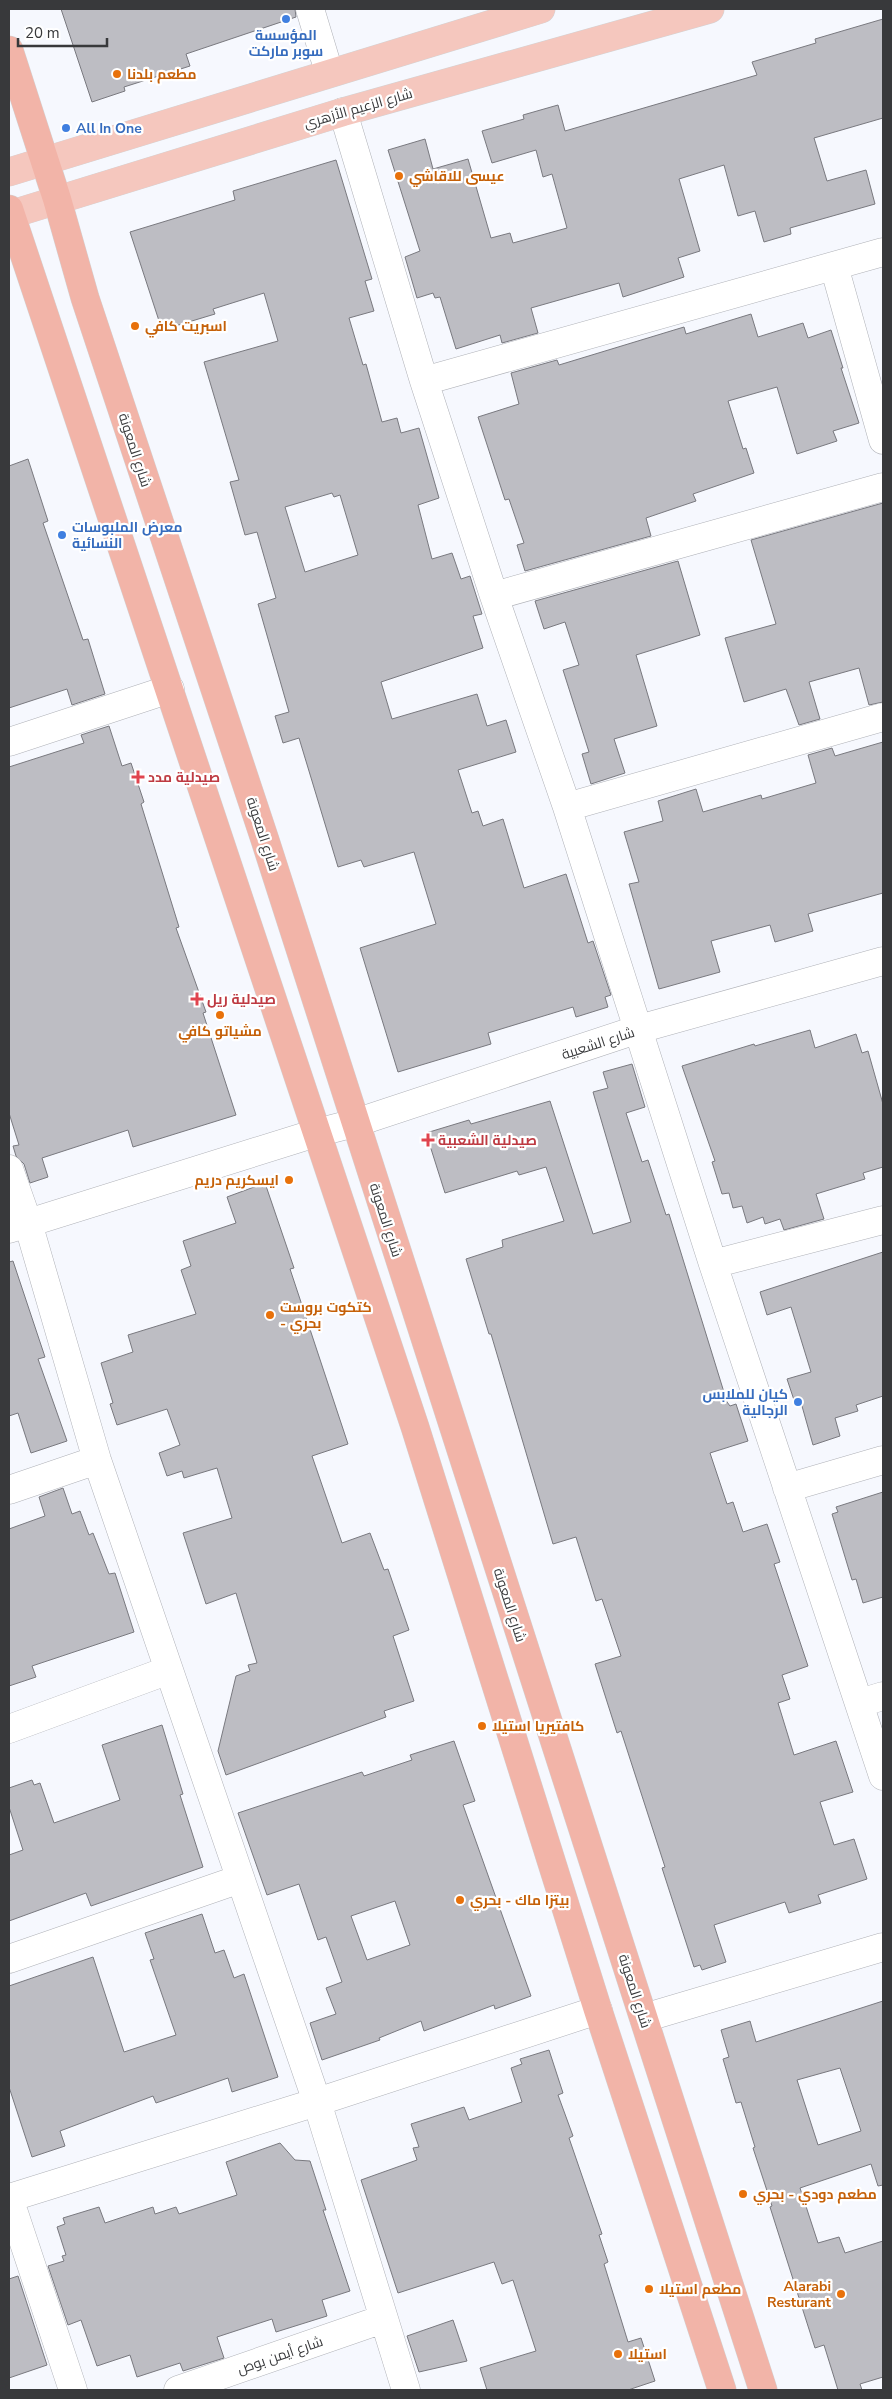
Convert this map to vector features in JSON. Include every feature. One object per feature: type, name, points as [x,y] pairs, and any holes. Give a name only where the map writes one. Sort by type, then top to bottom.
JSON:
[{"type":"highway","name":"شارع المعونة","points":[[9,50],[57,199],[85,298],[265,840],[763,2390]]},
{"type":"highway","points":[[9,213],[170,689],[415,1427],[598,2010],[722,2390]]},
{"type":"main road","points":[[9,172],[329,72],[541,9]]},
{"type":"main road","name":"شارع الزعيم الأزهري","points":[[9,213],[343,112],[710,9]]},
{"type":"street","points":[[310,9],[329,72]]},
{"type":"street","points":[[343,112],[424,381],[494,596],[567,807],[712,1264],[787,1488],[872,1700],[883,1776]]},
{"type":"street","points":[[424,381],[883,252]]},
{"type":"street","points":[[834,266],[883,440]]},
{"type":"street","points":[[494,596],[883,487]]},
{"type":"street","points":[[9,742],[170,689]]},
{"type":"street","points":[[567,807],[883,717]]},
{"type":"street","name":"شارع الشعبية","points":[[18,1226],[316,1133],[355,1123],[639,1029],[883,961]]},
{"type":"street","points":[[9,1169],[18,1226],[96,1460],[317,2102],[406,2390]]},
{"type":"street","points":[[712,1264],[883,1220]]},
{"type":"street","points":[[9,1490],[96,1460]]},
{"type":"street","points":[[787,1488],[883,1460]]},
{"type":"street","points":[[9,1729],[169,1670]]},
{"type":"street","points":[[9,1959],[240,1879]]},
{"type":"street","points":[[644,2018],[883,1947]]},
{"type":"street","points":[[73,2390],[9,2198],[317,2102],[598,2010]]},
{"type":"street","name":"شارع أيمن بوص","points":[[178,2390],[383,2319]]},
{"type":"building","points":[[61,9],[295,9],[296,17],[186,54],[190,66],[124,87],[125,91],[92,102]]},
{"type":"building","points":[[883,19],[883,118],[814,138],[827,181],[866,170],[875,204],[790,228],[791,234],[764,242],[755,211],[738,216],[724,165],[679,179],[700,251],[678,258],[684,277],[623,297],[619,283],[531,308],[538,333],[502,343],[500,335],[456,349],[440,297],[435,298],[433,293],[417,298],[405,257],[420,251],[388,150],[425,139],[433,169],[468,159],[491,238],[510,233],[513,243],[567,228],[552,174],[543,177],[536,150],[492,163],[482,131],[524,119],[523,115],[558,105],[565,131],[757,75],[752,62],[816,43],[815,39]]},
{"type":"building","points":[[336,160],[372,279],[365,281],[374,311],[349,318],[363,365],[366,364],[382,422],[397,418],[401,433],[419,428],[439,498],[418,505],[432,559],[452,553],[461,579],[470,576],[482,614],[473,616],[483,648],[381,682],[392,719],[477,694],[487,726],[506,720],[516,752],[458,770],[472,813],[478,811],[483,826],[503,819],[524,888],[566,874],[588,943],[593,941],[611,995],[605,997],[608,1007],[576,1017],[573,1007],[488,1033],[491,1044],[398,1072],[360,948],[436,924],[414,852],[364,867],[361,860],[338,867],[299,738],[283,743],[275,716],[289,712],[258,604],[276,598],[257,532],[245,535],[230,482],[239,480],[204,362],[278,341],[264,293],[213,309],[215,314],[162,330],[130,232],[235,200],[233,191]],"holes":[[[332,493],[334,497],[340,495],[358,555],[305,572],[285,507]]]},
{"type":"building","points":[[751,314],[758,337],[803,323],[808,338],[831,330],[859,423],[833,431],[837,441],[797,454],[777,387],[728,401],[743,449],[746,448],[754,473],[693,494],[696,501],[646,518],[651,536],[525,571],[517,545],[524,543],[509,499],[505,500],[478,417],[519,404],[511,373],[557,360],[559,365],[684,327],[686,334]]},
{"type":"building","points":[[28,459],[48,521],[43,523],[83,640],[88,639],[105,694],[72,705],[67,689],[9,708],[9,466]]},
{"type":"building","points":[[883,503],[883,702],[869,705],[859,668],[809,682],[820,719],[799,725],[786,689],[744,702],[725,638],[776,624],[751,540]]},
{"type":"building","points":[[678,561],[700,635],[636,655],[657,726],[614,739],[625,773],[591,784],[582,754],[589,752],[563,670],[579,665],[565,622],[544,629],[535,601]]},
{"type":"building","points":[[109,726],[122,766],[131,763],[144,802],[141,804],[179,927],[176,928],[206,1012],[203,1013],[236,1115],[133,1147],[128,1130],[42,1158],[48,1177],[30,1183],[24,1164],[16,1156],[13,1146],[19,1145],[9,1113],[9,767],[84,743],[81,735]]},
{"type":"building","points":[[883,742],[883,893],[808,914],[813,931],[775,942],[770,925],[711,941],[720,972],[659,989],[629,884],[639,882],[624,832],[663,821],[658,801],[696,789],[703,812],[761,795],[762,799],[816,783],[808,755],[832,748],[835,756]]},
{"type":"building","points":[[810,1030],[815,1048],[856,1034],[862,1053],[868,1051],[883,1104],[883,1167],[863,1173],[865,1179],[816,1194],[824,1219],[784,1230],[780,1219],[765,1224],[763,1217],[747,1223],[742,1206],[733,1208],[729,1193],[722,1194],[712,1162],[715,1161],[682,1066],[754,1044],[755,1046]]},
{"type":"building","points":[[632,1064],[645,1107],[626,1113],[642,1162],[648,1160],[666,1215],[669,1214],[727,1402],[730,1406],[736,1404],[748,1441],[710,1453],[727,1504],[733,1502],[743,1532],[767,1524],[780,1562],[774,1564],[808,1666],[782,1675],[790,1699],[778,1703],[794,1755],[836,1741],[853,1792],[820,1802],[834,1845],[854,1839],[867,1879],[818,1895],[821,1903],[789,1913],[785,1902],[714,1925],[726,1962],[702,1970],[700,1965],[694,1967],[662,1868],[665,1867],[621,1731],[617,1733],[595,1664],[621,1656],[602,1599],[596,1601],[576,1537],[553,1544],[491,1334],[489,1334],[466,1259],[503,1247],[502,1240],[564,1221],[546,1167],[519,1175],[517,1171],[445,1193],[426,1133],[469,1120],[471,1124],[550,1101],[593,1234],[631,1222],[593,1092],[608,1088],[603,1072]]},
{"type":"building","points":[[265,1183],[294,1268],[290,1269],[348,1444],[312,1456],[342,1543],[370,1533],[384,1570],[388,1569],[409,1630],[393,1636],[414,1701],[384,1711],[386,1717],[226,1775],[218,1751],[236,1676],[250,1671],[248,1665],[257,1663],[236,1593],[206,1604],[183,1533],[232,1518],[217,1468],[184,1478],[182,1471],[167,1476],[159,1453],[180,1445],[167,1409],[117,1425],[110,1404],[113,1403],[101,1363],[133,1352],[128,1335],[196,1314],[181,1270],[191,1266],[183,1241],[236,1223],[227,1197]]},
{"type":"building","points":[[883,1252],[883,1396],[856,1405],[858,1411],[835,1418],[840,1436],[813,1445],[800,1399],[794,1400],[787,1379],[811,1372],[791,1307],[767,1315],[760,1292]]},
{"type":"building","points":[[13,1261],[45,1357],[38,1359],[67,1441],[31,1453],[18,1413],[9,1416],[9,1262]]},
{"type":"building","points":[[63,1488],[72,1514],[80,1511],[89,1535],[93,1533],[109,1574],[115,1573],[134,1632],[32,1666],[36,1677],[9,1686],[9,1529],[45,1516],[39,1497]]},
{"type":"building","points":[[883,1492],[883,1597],[863,1603],[856,1579],[852,1580],[832,1514],[838,1512],[836,1507]]},
{"type":"building","points":[[162,1725],[183,1794],[180,1795],[203,1867],[91,1906],[86,1893],[9,1921],[9,1855],[23,1850],[9,1807],[9,1788],[32,1780],[34,1785],[40,1783],[54,1823],[120,1800],[102,1745]]},
{"type":"building","points":[[454,1741],[475,1801],[463,1805],[531,1996],[495,2009],[494,2005],[424,2031],[421,2021],[379,2038],[380,2040],[322,2060],[310,2023],[336,2014],[326,1988],[342,1982],[326,1937],[318,1940],[299,1884],[267,1895],[238,1813],[362,1772],[364,1776],[412,1760],[410,1755]],"holes":[[[395,1901],[410,1945],[367,1960],[351,1916]]]},
{"type":"building","points":[[202,1914],[215,1953],[224,1950],[234,1978],[244,1974],[278,2077],[232,2092],[228,2078],[156,2103],[153,2096],[60,2131],[65,2146],[32,2157],[9,2087],[9,1986],[93,1957],[124,2052],[176,2035],[150,1960],[154,1959],[145,1933]]},
{"type":"building","points":[[883,2001],[883,2185],[878,2186],[871,2164],[800,2188],[818,2243],[839,2237],[845,2253],[883,2241],[883,2377],[860,2384],[862,2390],[838,2390],[824,2345],[815,2348],[770,2207],[772,2206],[753,2148],[755,2147],[741,2102],[736,2103],[723,2059],[729,2057],[721,2030],[750,2021],[756,2042]],"holes":[[[840,2068],[861,2131],[818,2145],[797,2080]]]},
{"type":"building","points":[[549,2050],[563,2093],[558,2095],[573,2136],[569,2138],[602,2234],[599,2235],[608,2262],[604,2264],[628,2342],[641,2338],[655,2381],[628,2390],[487,2390],[480,2368],[536,2351],[513,2280],[502,2284],[494,2262],[398,2293],[361,2180],[417,2160],[413,2148],[419,2147],[411,2124],[464,2107],[469,2120],[522,2102],[511,2068],[522,2064],[520,2059]]},
{"type":"building","points":[[280,2143],[295,2160],[310,2161],[326,2210],[323,2210],[350,2291],[322,2300],[327,2316],[276,2332],[272,2319],[217,2337],[224,2358],[183,2371],[180,2363],[137,2377],[130,2355],[97,2366],[81,2320],[68,2325],[48,2266],[64,2261],[62,2256],[66,2255],[57,2227],[65,2224],[63,2218],[99,2207],[105,2223],[153,2207],[155,2214],[176,2207],[179,2214],[237,2195],[226,2162]]},
{"type":"building","points":[[18,2276],[47,2365],[9,2378],[9,2279]]},
{"type":"building","points":[[453,2320],[467,2361],[419,2372],[407,2336]]},
{"type":"place","name":"المؤسسة سوبر ماركت","points":[[286,19]]},
{"type":"place","name":"مطعم بلدنا","points":[[117,74]]},
{"type":"place","name":"All In One","points":[[66,128]]},
{"type":"place","name":"عيسى للاقاشي","points":[[399,176]]},
{"type":"place","name":"اسبريت كافي","points":[[135,326]]},
{"type":"place","name":"معرض الملبوسات النسائية","points":[[62,535]]},
{"type":"place","name":"صيدلية مدد","points":[[138,777]]},
{"type":"place","name":"صيدلية ريل","points":[[197,999]]},
{"type":"place","name":"مشياتو كافي","points":[[220,1015]]},
{"type":"place","name":"صيدلية الشعبية","points":[[428,1140]]},
{"type":"place","name":"ايسكريم دريم","points":[[289,1180]]},
{"type":"place","name":"كتكوت بروست - بحري","points":[[270,1315]]},
{"type":"place","name":"كيان للملابس الرجالية","points":[[798,1402]]},
{"type":"place","name":"كافتيريا استيلا","points":[[482,1726]]},
{"type":"place","name":"بيتزا ماك - بحري","points":[[460,1900]]},
{"type":"place","name":"مطعم دودي - بحري","points":[[743,2194]]},
{"type":"place","name":"مطعم استيلا","points":[[649,2289]]},
{"type":"place","name":"Alarabi Resturant","points":[[841,2294]]},
{"type":"place","name":"استيلا","points":[[618,2354]]}]
